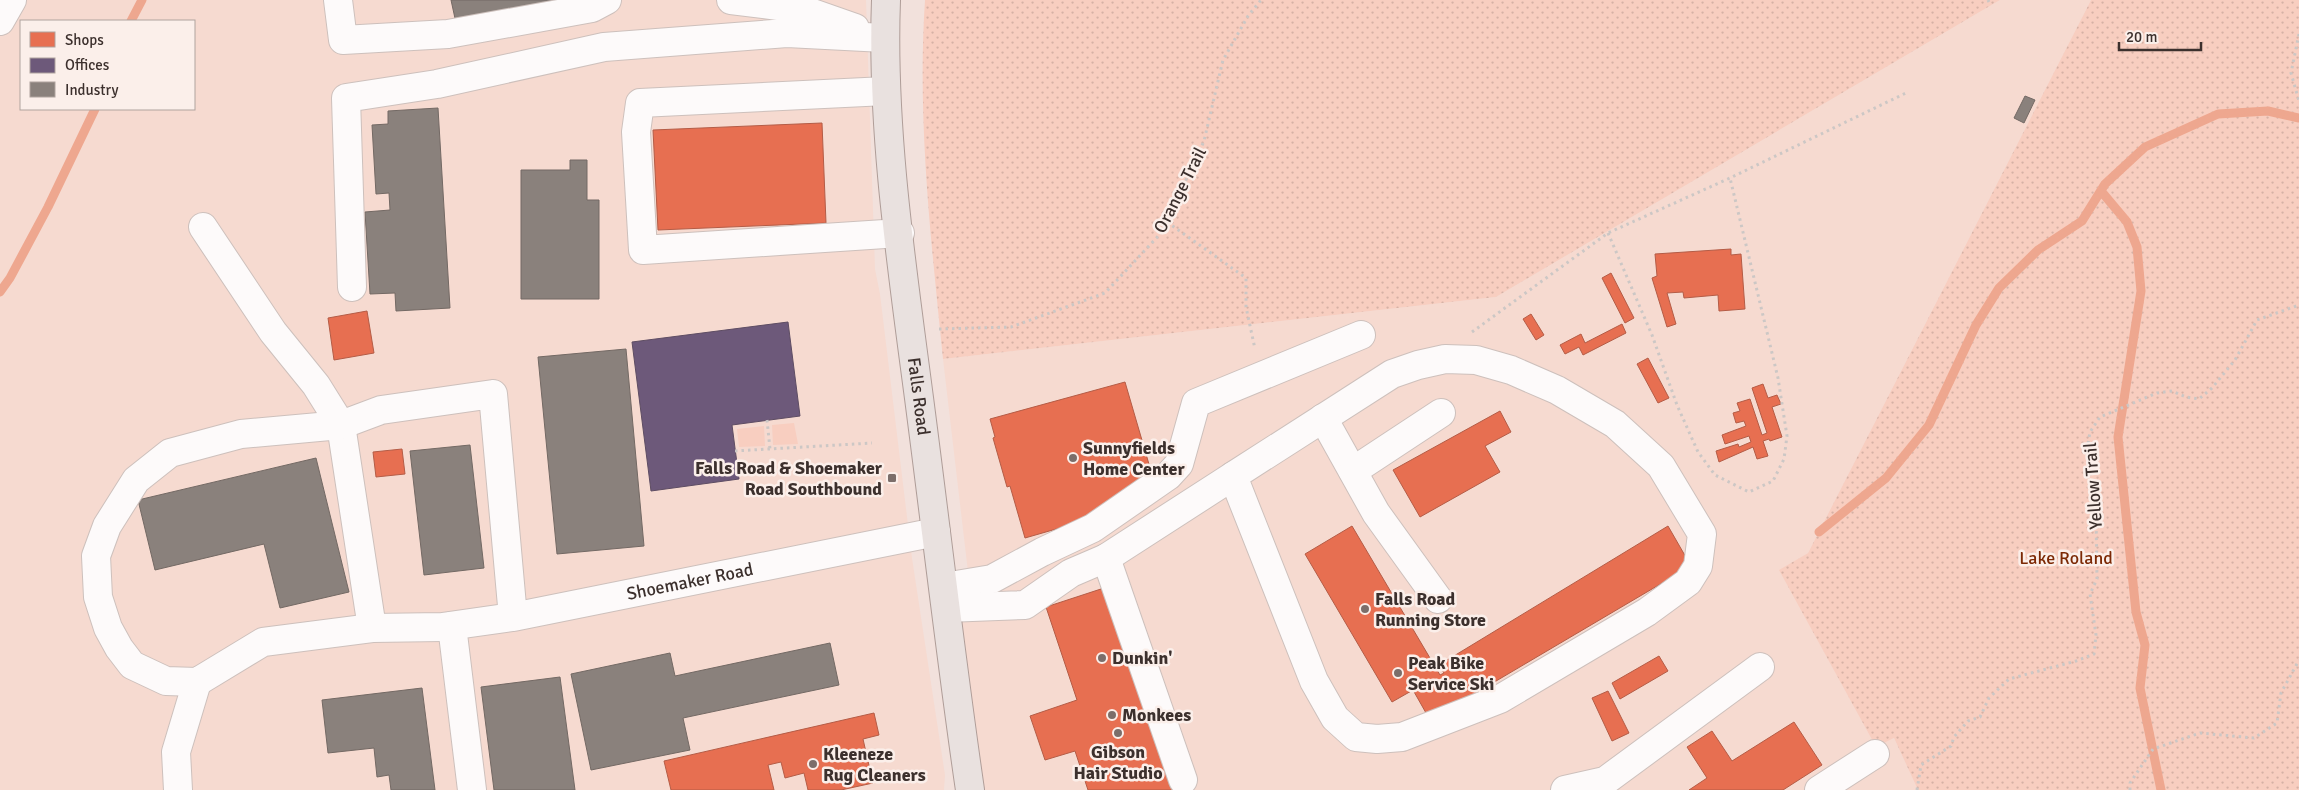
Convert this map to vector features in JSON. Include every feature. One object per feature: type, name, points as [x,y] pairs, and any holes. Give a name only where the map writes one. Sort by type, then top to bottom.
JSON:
[{"type":"main road","name":"Falls Road","points":[[886,0],[884,38],[886,90],[910,330],[970,790]]},
{"type":"street","points":[[0,21],[12,0]]},
{"type":"street","points":[[338,0],[343,40],[448,34],[592,8],[607,0]]},
{"type":"street","points":[[732,0],[801,9],[884,38]]},
{"type":"street","points":[[352,287],[346,98],[437,84],[604,47],[787,33],[884,38]]},
{"type":"street","points":[[886,90],[640,103],[636,132],[643,250],[900,233]]},
{"type":"street","points":[[203,227],[273,332],[316,385],[341,424],[372,628]]},
{"type":"street","points":[[945,597],[992,580],[1042,552],[1093,528],[1168,476],[1179,464],[1196,403],[1361,335]]},
{"type":"street","points":[[945,597],[1025,605],[1071,573],[1106,558],[1392,374],[1418,365],[1445,359],[1476,360],[1511,370],[1556,390],[1616,424],[1661,466],[1702,534],[1698,566],[1688,582],[1647,612],[1500,699],[1402,738],[1377,739],[1356,737],[1335,718],[1314,681],[1234,476]]},
{"type":"street","points":[[178,790],[176,752],[197,682],[166,681],[132,665],[119,648],[108,628],[98,597],[96,556],[107,526],[136,480],[170,453],[240,434],[341,424],[380,410],[493,394],[514,617]]},
{"type":"street","points":[[1353,471],[1441,413]]},
{"type":"street","points":[[1324,418],[1376,513],[1438,599]]},
{"type":"street","name":"Shoemaker Road","points":[[197,682],[263,642],[372,628],[447,627],[514,617],[936,532]]},
{"type":"street","points":[[1106,558],[1183,780]]},
{"type":"street","points":[[447,627],[472,790]]},
{"type":"street","points":[[1565,790],[1606,785],[1760,667]]},
{"type":"street","points":[[1819,790],[1875,754]]},
{"type":"path","name":"Orange Trail","points":[[910,330],[1011,327],[1105,293],[1162,232],[1204,141],[1224,60],[1248,16],[1261,0]]},
{"type":"path","points":[[2299,34],[2291,73],[2299,101]]},
{"type":"path","points":[[1445,359],[1470,333],[1608,233],[1730,178],[1908,92]]},
{"type":"path","points":[[1608,233],[1652,335],[1677,405],[1698,452],[1715,475],[1749,492],[1773,481],[1784,459],[1787,436],[1778,378],[1730,178]]},
{"type":"path","points":[[1166,222],[1246,278],[1246,307],[1262,376]]},
{"type":"path","name":"Yellow Trail","points":[[1917,790],[1921,765],[1951,746],[1954,737],[1968,721],[1980,716],[1989,698],[2009,679],[2076,661],[2094,654],[2096,634],[2090,594],[2096,578],[2096,514],[2087,450],[2090,432],[2100,417],[2151,396],[2172,391],[2186,397],[2199,399],[2212,388],[2235,360],[2257,320],[2299,305]]},
{"type":"path","points":[[767,420],[770,449]]},
{"type":"path","points":[[735,450],[872,443]]},
{"type":"path","points":[[2130,790],[2130,783],[2153,749],[2200,733],[2254,738],[2277,723],[2281,693],[2299,660]]},
{"type":"shaded area","points":[[0,0],[866,0],[875,269],[880,294],[912,558],[945,775],[944,790],[0,790]]},
{"type":"shaded area","points":[[2000,0],[2091,0],[1808,553],[1780,570],[1876,747],[1894,738],[1918,790],[969,790],[949,615],[972,606],[943,359],[1496,297]]},
{"type":"green space","points":[[925,0],[2000,0],[1496,297],[943,359],[926,180],[923,90]]},
{"type":"green space","name":"Lake Roland","points":[[2091,0],[2299,0],[2299,790],[1918,790],[1894,738],[1876,747],[1779,570],[1808,553]]},
{"type":"green space","points":[[794,423],[798,444],[773,445],[772,425]]},
{"type":"green space","points":[[764,426],[765,446],[739,447],[737,429]]},
{"type":"building: Shops","points":[[822,123],[826,223],[658,230],[653,130]]},
{"type":"building: Shops","points":[[1731,249],[1731,255],[1741,254],[1745,309],[1719,311],[1718,295],[1684,298],[1683,292],[1667,293],[1676,324],[1667,327],[1652,278],[1657,276],[1655,254]]},
{"type":"building: Shops","points":[[1611,273],[1634,318],[1625,323],[1602,278]]},
{"type":"building: Shops","points":[[367,311],[374,353],[334,360],[328,318]]},
{"type":"building: Shops","points":[[1531,314],[1544,335],[1536,340],[1523,319]]},
{"type":"building: Shops","points":[[1622,324],[1626,333],[1583,355],[1579,347],[1565,354],[1560,345],[1581,334],[1585,343]]},
{"type":"building: Shops","points":[[1648,358],[1669,398],[1658,403],[1637,364]]},
{"type":"building: Shops","name":"Sunnyfields Home Center","points":[[1125,382],[1153,478],[1084,521],[1025,538],[1010,486],[1007,487],[993,438],[995,437],[990,419]]},
{"type":"building: Shops","points":[[1763,384],[1768,398],[1777,395],[1781,404],[1772,407],[1782,437],[1763,441],[1768,456],[1757,459],[1753,447],[1719,462],[1716,451],[1738,444],[1739,447],[1751,442],[1749,436],[1725,444],[1722,435],[1746,426],[1744,421],[1736,423],[1733,413],[1740,411],[1737,403],[1750,399],[1762,435],[1767,433],[1752,388]]},
{"type":"building: Shops","points":[[1500,411],[1511,432],[1485,446],[1500,472],[1420,517],[1393,470]]},
{"type":"building: Shops","points":[[402,449],[405,474],[376,477],[373,452]]},
{"type":"building: Shops","points":[[1352,526],[1440,675],[1444,673],[1439,665],[1668,526],[1691,566],[1430,720],[1413,690],[1392,702],[1305,554]]},
{"type":"building: Shops","points":[[1107,587],[1174,790],[1088,790],[1075,751],[1045,760],[1030,716],[1077,700],[1046,607]]},
{"type":"building: Shops","points":[[1659,656],[1668,671],[1620,699],[1612,683]]},
{"type":"building: Shops","points":[[1608,691],[1629,733],[1612,741],[1592,698]]},
{"type":"building: Shops","points":[[874,713],[879,735],[863,739],[873,783],[841,790],[808,790],[804,773],[785,778],[781,762],[768,765],[774,790],[671,790],[664,761]]},
{"type":"building: Shops","points":[[1794,722],[1822,765],[1783,790],[1689,790],[1707,778],[1687,747],[1712,731],[1732,761]]},
{"type":"building: Offices","points":[[788,322],[800,416],[732,425],[739,479],[651,491],[632,342]]},
{"type":"building: Industry","points":[[451,0],[565,0],[456,23]]},
{"type":"building: Industry","points":[[2025,96],[2035,100],[2024,123],[2014,118]]},
{"type":"building: Industry","points":[[438,108],[450,308],[396,311],[395,293],[370,294],[365,212],[390,210],[389,193],[376,194],[372,125],[388,124],[388,111]]},
{"type":"building: Industry","points":[[570,160],[587,160],[587,200],[599,200],[599,299],[521,299],[521,170],[570,170]]},
{"type":"building: Industry","points":[[626,349],[644,546],[557,554],[538,357]]},
{"type":"building: Industry","points":[[470,445],[484,568],[424,575],[410,451]]},
{"type":"building: Industry","points":[[316,458],[349,592],[280,608],[264,544],[155,570],[138,500]]},
{"type":"building: Industry","points":[[830,643],[839,685],[683,718],[690,750],[591,770],[571,674],[670,653],[675,676]]},
{"type":"building: Industry","points":[[560,677],[575,790],[494,790],[481,687]]},
{"type":"building: Industry","points":[[422,688],[435,790],[391,790],[389,775],[377,777],[374,748],[328,753],[322,700]]},
{"type":"waterway","points":[[132,20],[142,0]]},
{"type":"waterway","points":[[0,292],[10,278],[48,207],[95,110]]},
{"type":"waterway","points":[[1819,532],[1886,478],[1929,425],[1976,325],[1999,288],[2038,250],[2082,221],[2105,184],[2145,147],[2218,114],[2268,111],[2299,118]]},
{"type":"waterway","points":[[2101,191],[2127,222],[2137,247],[2141,291],[2118,437],[2136,612],[2145,645],[2140,688],[2161,790]]},
{"type":"place","name":"Sunnyfields Home Center","points":[[1073,458]]},
{"type":"place","name":"Falls Road & Shoemaker Road Southbound","points":[[892,478]]},
{"type":"place","name":"Falls Road Running Store","points":[[1365,609]]},
{"type":"place","name":"Dunkin'","points":[[1102,658]]},
{"type":"place","name":"Peak Bike Service Ski","points":[[1398,673]]},
{"type":"place","name":"Monkees","points":[[1112,715]]},
{"type":"place","name":"Gibson Hair Studio","points":[[1118,733]]},
{"type":"place","name":"Kleeneze Rug Cleaners","points":[[813,764]]}]
